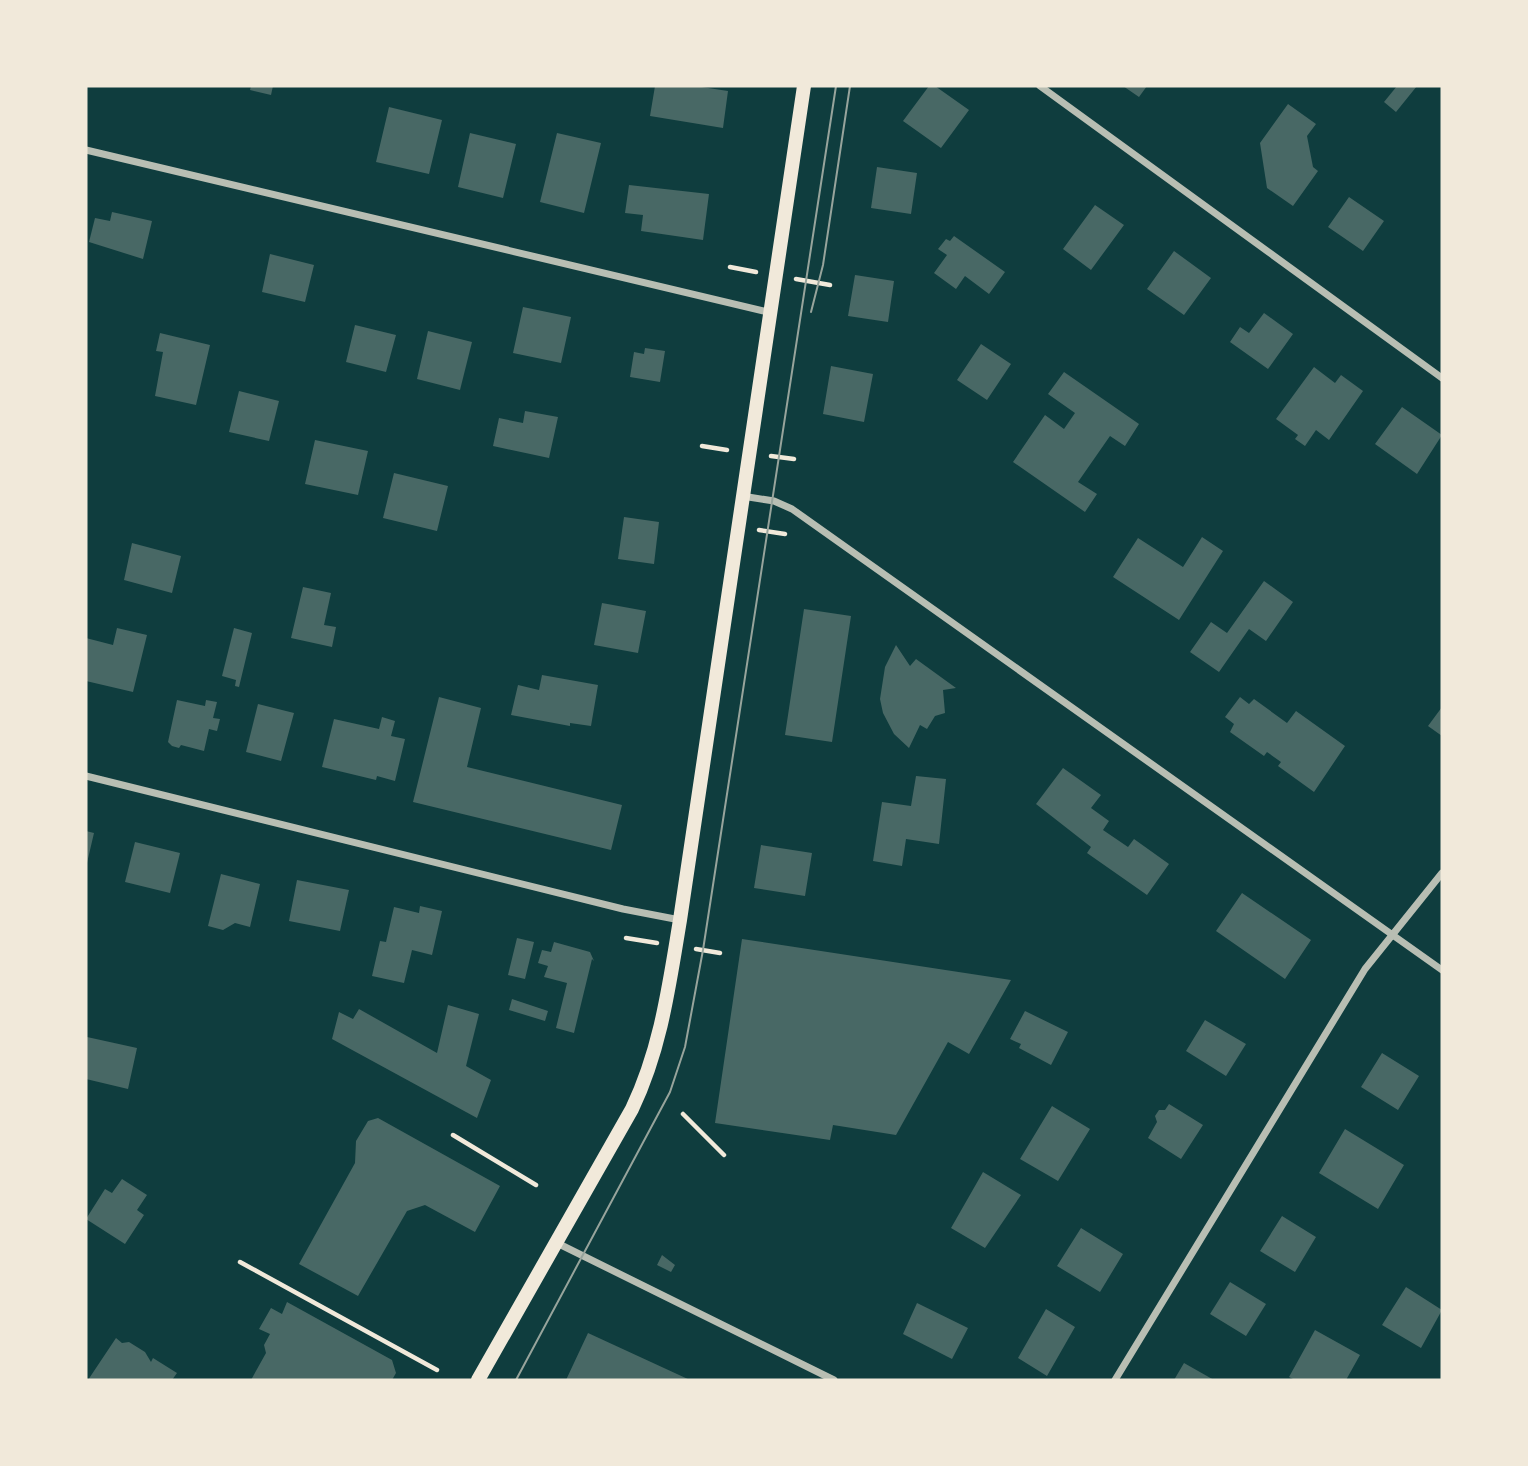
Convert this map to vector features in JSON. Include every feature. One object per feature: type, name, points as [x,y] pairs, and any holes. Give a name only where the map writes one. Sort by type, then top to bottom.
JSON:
[{"type":"main road","points":[[478,1380],[607,1157],[650,1071],[680,920],[768,312],[804,86]]},
{"type":"street","points":[[1040,86],[1442,378]]},
{"type":"street","points":[[86,150],[768,312]]},
{"type":"street","points":[[742,496],[774,501],[792,509],[1442,970]]},
{"type":"street","points":[[86,776],[630,911],[680,920]]},
{"type":"street","points":[[1115,1380],[1366,969],[1442,873]]},
{"type":"street","points":[[556,1242],[834,1380]]},
{"type":"path","points":[[683,1114],[724,1155]]},
{"type":"path","points":[[453,1135],[536,1185]]},
{"type":"path","points":[[240,1262],[437,1370]]},
{"type":"building","points":[[251,86],[273,86],[271,95],[250,90]]},
{"type":"building","points":[[655,86],[695,86],[728,91],[723,128],[650,116]]},
{"type":"building","points":[[929,86],[935,86],[969,110],[941,148],[903,121]]},
{"type":"building","points":[[1123,86],[1147,86],[1139,97]]},
{"type":"building","points":[[1397,86],[1417,86],[1396,112],[1384,102]]},
{"type":"building","points":[[1288,104],[1316,124],[1307,136],[1313,167],[1318,171],[1293,206],[1267,188],[1260,143]]},
{"type":"building","points":[[389,107],[442,120],[429,174],[376,162]]},
{"type":"building","points":[[470,133],[516,144],[503,198],[458,187]]},
{"type":"building","points":[[557,133],[601,143],[584,213],[540,202]]},
{"type":"building","points":[[877,167],[917,173],[911,214],[871,208]]},
{"type":"building","points":[[629,185],[709,194],[703,240],[641,231],[643,215],[625,213]]},
{"type":"building","points":[[1349,197],[1384,221],[1363,251],[1328,227]]},
{"type":"building","points":[[1095,205],[1124,225],[1091,270],[1063,249]]},
{"type":"building","points":[[112,212],[152,221],[143,259],[89,242],[95,218],[110,221]]},
{"type":"building","points":[[954,236],[1005,272],[989,294],[965,276],[956,289],[934,273],[947,255],[938,249],[946,239],[950,241]]},
{"type":"building","points":[[1174,251],[1211,278],[1184,315],[1147,289]]},
{"type":"building","points":[[270,254],[314,265],[305,302],[262,292]]},
{"type":"building","points":[[855,275],[894,281],[888,322],[848,316]]},
{"type":"building","points":[[523,307],[571,317],[561,363],[513,353]]},
{"type":"building","points":[[1264,313],[1293,334],[1268,369],[1230,342],[1240,327],[1249,333]]},
{"type":"building","points":[[355,325],[396,335],[386,372],[346,362]]},
{"type":"building","points":[[428,331],[472,342],[460,390],[417,379]]},
{"type":"building","points":[[160,333],[210,345],[196,405],[155,396],[163,352],[156,351]]},
{"type":"building","points":[[981,344],[1011,364],[987,400],[957,380]]},
{"type":"building","points":[[645,348],[665,351],[660,382],[630,377],[634,352],[644,354]]},
{"type":"building","points":[[831,366],[873,374],[864,422],[823,414]]},
{"type":"building","points":[[1314,367],[1335,383],[1341,375],[1363,391],[1329,440],[1316,430],[1305,446],[1295,439],[1298,435],[1276,419]]},
{"type":"building","points":[[1064,372],[1139,424],[1125,446],[1110,436],[1078,482],[1097,494],[1085,512],[1013,462],[1045,415],[1064,429],[1075,413],[1048,394]]},
{"type":"building","points":[[239,391],[279,401],[269,441],[229,432]]},
{"type":"building","points":[[1402,407],[1442,435],[1417,474],[1375,444]]},
{"type":"building","points":[[525,411],[558,417],[549,458],[493,446],[499,418],[523,423]]},
{"type":"building","points":[[315,440],[368,451],[358,495],[305,484]]},
{"type":"building","points":[[394,473],[448,486],[437,531],[383,518]]},
{"type":"building","points":[[624,517],[659,522],[654,564],[618,559]]},
{"type":"building","points":[[1202,537],[1223,551],[1179,620],[1113,577],[1138,538],[1183,567]]},
{"type":"building","points":[[132,543],[181,556],[172,593],[124,580]]},
{"type":"building","points":[[1264,581],[1293,602],[1266,641],[1249,629],[1219,672],[1190,652],[1211,622],[1227,633]]},
{"type":"building","points":[[303,587],[331,593],[324,625],[336,627],[332,647],[291,638]]},
{"type":"building","points":[[602,603],[646,611],[638,653],[594,645]]},
{"type":"building","points":[[804,609],[851,616],[832,742],[785,735]]},
{"type":"building","points":[[117,628],[147,635],[133,692],[86,681],[86,638],[113,645]]},
{"type":"building","points":[[234,628],[252,633],[239,687],[235,686],[236,680],[222,676]]},
{"type":"building","points":[[896,645],[910,666],[916,659],[956,688],[943,690],[945,713],[935,716],[927,729],[920,725],[909,748],[894,734],[883,713],[880,699],[885,667]]},
{"type":"building","points":[[542,675],[598,685],[591,726],[570,723],[570,726],[511,715],[518,685],[539,690]]},
{"type":"building","points":[[439,697],[481,708],[467,767],[622,805],[611,850],[413,802]]},
{"type":"building","points":[[1240,697],[1249,704],[1254,699],[1287,723],[1296,711],[1345,746],[1314,792],[1278,766],[1281,762],[1267,752],[1264,756],[1230,732],[1234,724],[1225,717]]},
{"type":"building","points":[[177,700],[205,706],[206,700],[217,702],[213,718],[220,719],[217,731],[209,729],[204,751],[181,745],[179,748],[168,742]]},
{"type":"building","points":[[258,704],[294,713],[281,761],[246,752]]},
{"type":"building","points":[[1442,707],[1442,736],[1428,726]]},
{"type":"building","points":[[382,717],[395,721],[391,736],[405,739],[395,781],[377,776],[376,780],[322,767],[334,719],[379,729]]},
{"type":"building","points":[[1063,768],[1101,795],[1091,808],[1109,821],[1103,830],[1128,847],[1134,839],[1169,864],[1147,895],[1087,853],[1091,847],[1036,804]]},
{"type":"building","points":[[916,776],[946,779],[939,844],[906,839],[902,866],[873,861],[882,802],[911,806]]},
{"type":"building","points":[[86,831],[94,833],[87,863],[86,863]]},
{"type":"building","points":[[135,842],[180,853],[170,893],[125,882]]},
{"type":"building","points":[[761,845],[812,853],[805,896],[754,888]]},
{"type":"building","points":[[221,874],[260,884],[250,927],[235,923],[223,930],[208,926]]},
{"type":"building","points":[[297,880],[349,890],[340,931],[289,921]]},
{"type":"building","points":[[1242,893],[1311,940],[1285,979],[1216,931]]},
{"type":"building","points":[[420,906],[442,911],[432,955],[412,950],[404,983],[372,976],[380,941],[386,942],[394,907],[419,913]]},
{"type":"building","points":[[517,938],[534,942],[525,979],[508,975]]},
{"type":"building","points":[[742,939],[1011,980],[969,1054],[948,1042],[896,1135],[833,1125],[830,1140],[715,1123]]},
{"type":"building","points":[[554,942],[590,952],[594,961],[592,959],[574,1033],[556,1028],[567,983],[544,977],[548,966],[538,963],[542,950],[551,952]]},
{"type":"building","points":[[512,999],[548,1011],[545,1021],[509,1010]]},
{"type":"building","points":[[448,1005],[479,1014],[466,1066],[491,1080],[477,1118],[332,1039],[339,1012],[353,1019],[359,1009],[437,1053]]},
{"type":"building","points":[[1025,1011],[1068,1032],[1051,1065],[1019,1048],[1021,1044],[1010,1039]]},
{"type":"building","points":[[1205,1020],[1246,1044],[1226,1076],[1186,1051]]},
{"type":"building","points":[[87,1037],[137,1048],[128,1089],[86,1079]]},
{"type":"building","points":[[1382,1053],[1419,1076],[1398,1110],[1361,1087]]},
{"type":"building","points":[[1169,1104],[1203,1125],[1181,1159],[1148,1138],[1157,1122],[1155,1116]]},
{"type":"building","points":[[1052,1106],[1090,1129],[1058,1181],[1020,1159]]},
{"type":"building","points":[[378,1118],[500,1186],[475,1232],[425,1205],[407,1211],[358,1296],[299,1264],[355,1163],[356,1141],[368,1121]]},
{"type":"building","points":[[1345,1129],[1404,1165],[1378,1209],[1319,1173]]},
{"type":"building","points":[[983,1172],[1021,1195],[985,1248],[951,1228]]},
{"type":"building","points":[[122,1179],[147,1195],[137,1210],[144,1215],[125,1244],[86,1219],[105,1189],[112,1193]]},
{"type":"building","points":[[1282,1216],[1316,1237],[1295,1272],[1260,1251]]},
{"type":"building","points":[[1081,1228],[1123,1254],[1100,1292],[1057,1266]]},
{"type":"building","points":[[662,1255],[675,1265],[671,1272],[657,1265]]},
{"type":"building","points":[[1230,1282],[1266,1304],[1246,1336],[1210,1314]]},
{"type":"building","points":[[1406,1287],[1442,1310],[1421,1348],[1382,1325]]},
{"type":"building","points":[[287,1302],[392,1360],[396,1373],[392,1380],[251,1380],[266,1353],[264,1345],[270,1334],[259,1329],[271,1308],[282,1314]]},
{"type":"building","points":[[917,1303],[968,1328],[952,1359],[903,1334]]},
{"type":"building","points":[[1046,1309],[1075,1327],[1047,1376],[1018,1358]]},
{"type":"building","points":[[1315,1330],[1360,1355],[1346,1380],[1295,1380],[1289,1377]]},
{"type":"building","points":[[588,1333],[690,1380],[566,1380]]},
{"type":"building","points":[[116,1338],[145,1352],[151,1362],[153,1358],[177,1373],[172,1380],[88,1380]]},
{"type":"building","points":[[1184,1363],[1214,1380],[1174,1380]]},
{"type":"tram line","points":[[516,1380],[670,1092],[685,1047],[703,950],[836,86]]},
{"type":"tram line","points":[[811,312],[823,265],[850,86]]}]
